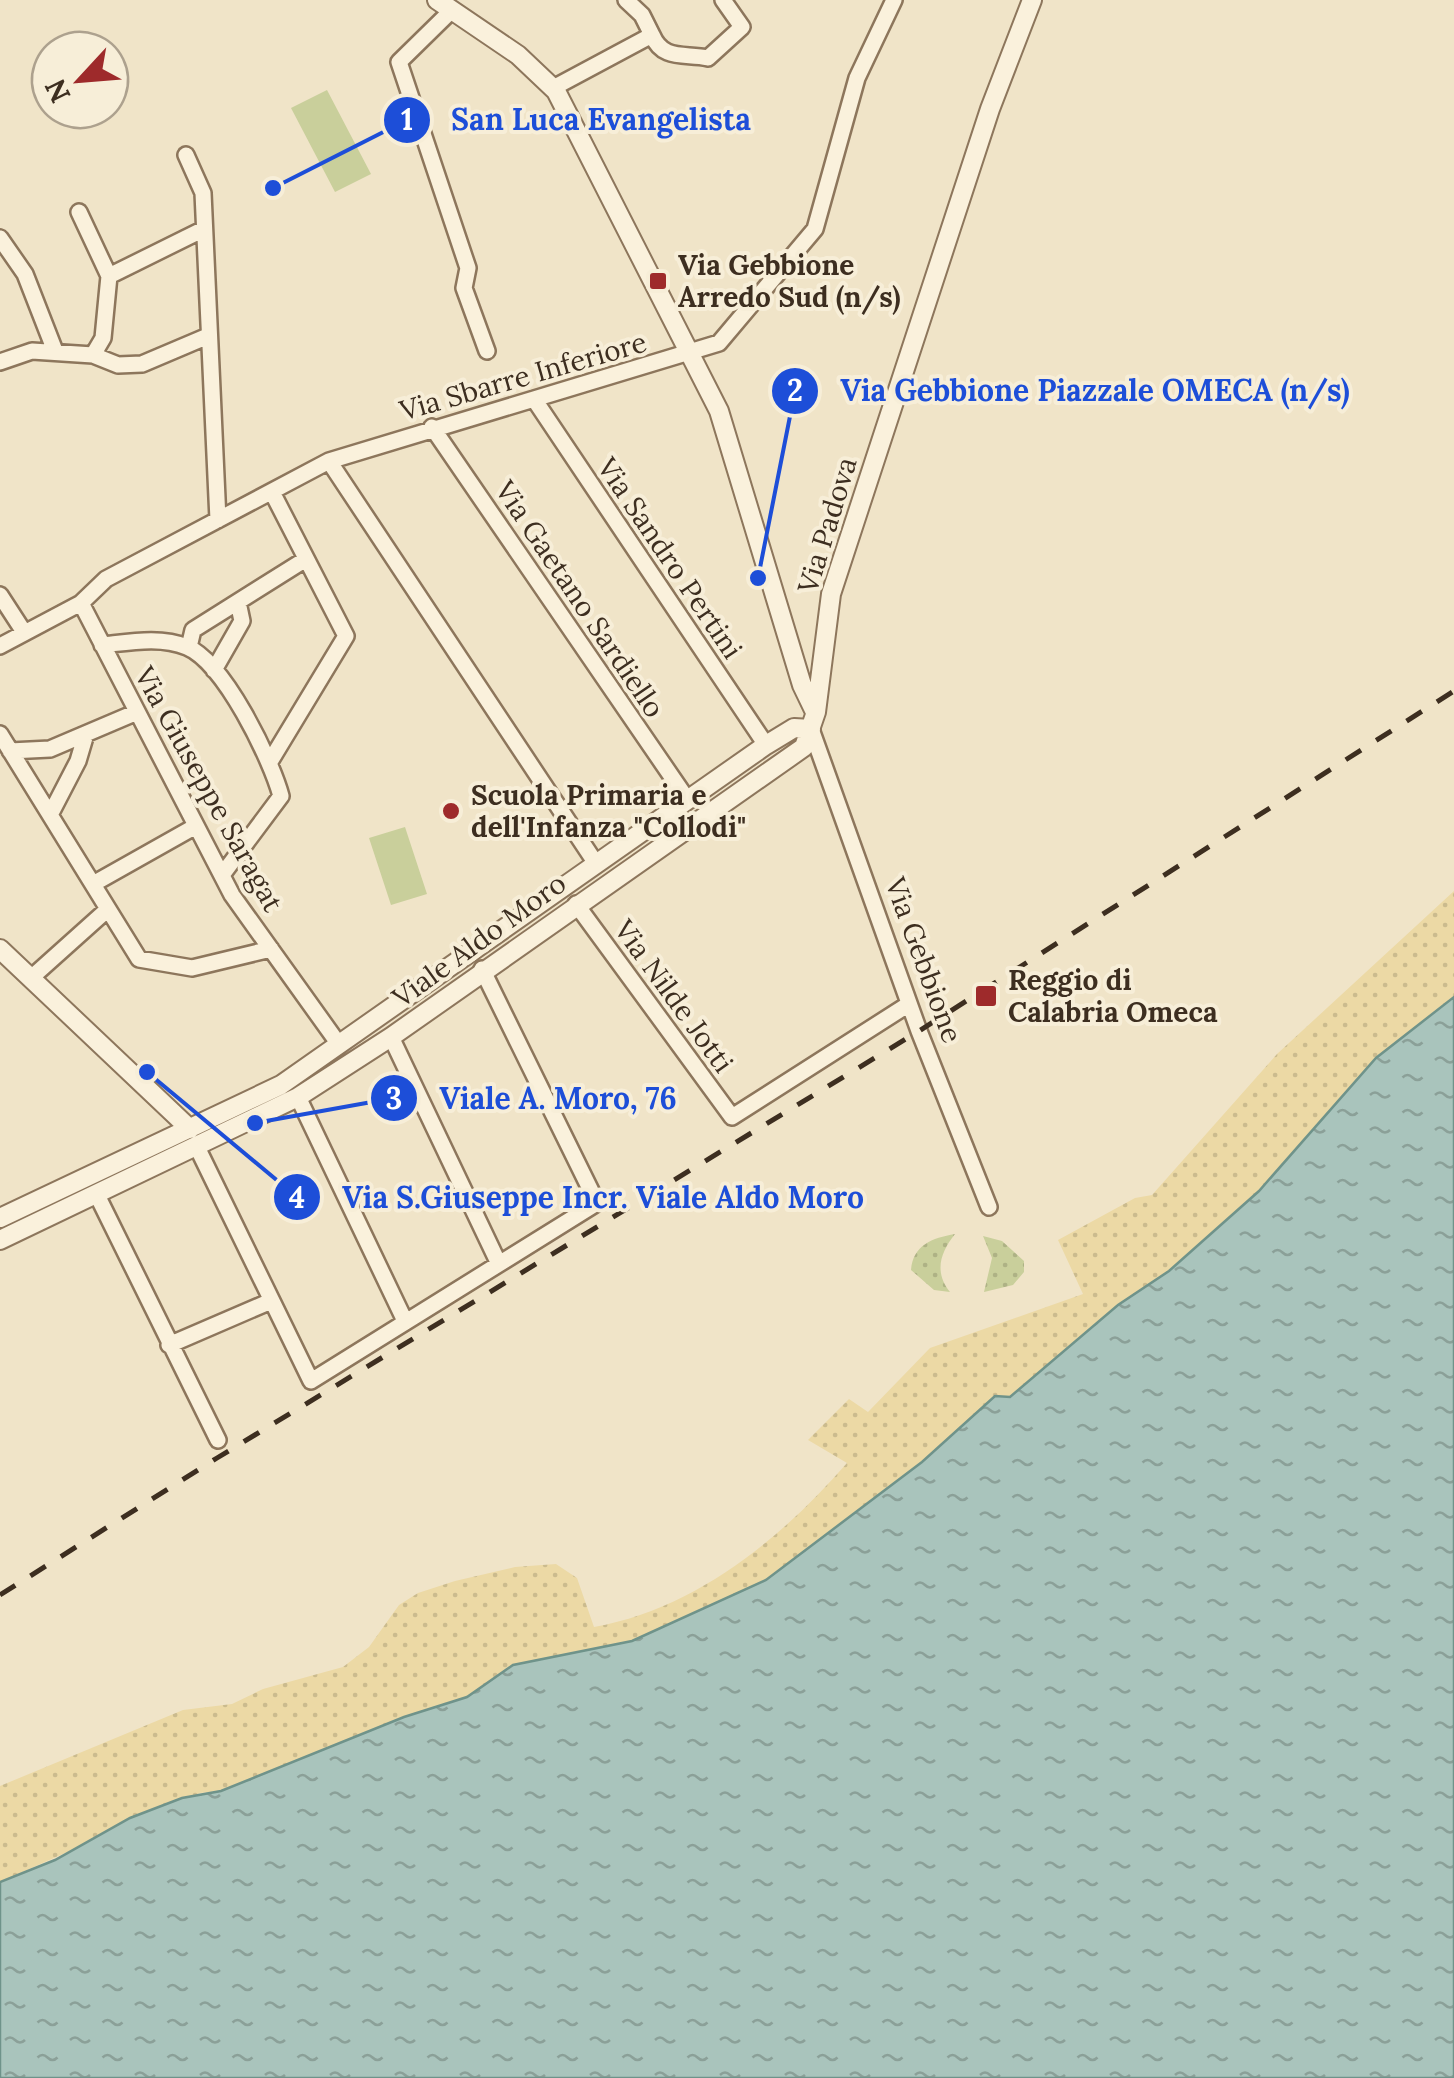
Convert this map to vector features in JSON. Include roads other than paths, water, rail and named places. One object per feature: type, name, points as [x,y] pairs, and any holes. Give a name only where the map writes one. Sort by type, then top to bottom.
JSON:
[{"type":"street","points":[[627,1],[642,15],[657,47],[672,56],[708,58],[742,27],[723,0]]},
{"type":"street","name":"Via Sbarre Inferiore","points":[[0,646],[81,602],[106,579],[330,462],[432,427],[719,343],[815,229],[857,78],[894,0]]},
{"type":"street","name":"Via Padova","points":[[813,721],[831,594],[990,109],[1032,0]]},
{"type":"street","points":[[445,5],[399,62],[468,268],[464,288],[487,351]]},
{"type":"street","name":"Via Gebbione","points":[[445,5],[518,55],[553,88],[719,411],[813,721],[910,1004],[988,1207]]},
{"type":"street","points":[[553,88],[652,34]]},
{"type":"street","points":[[186,155],[203,192],[218,520]]},
{"type":"street","points":[[79,212],[110,276],[103,338],[93,356]]},
{"type":"street","points":[[110,276],[204,229]]},
{"type":"street","points":[[0,238],[25,274],[55,352]]},
{"type":"street","points":[[0,362],[32,351],[93,356],[118,365],[142,364],[208,336]]},
{"type":"street","name":"Via Sandro Pertini","points":[[534,399],[766,745]]},
{"type":"street","name":"Via Gaetano Sardiello","points":[[432,427],[687,799]]},
{"type":"street","points":[[330,462],[595,862]]},
{"type":"street","points":[[272,492],[346,636],[272,760]]},
{"type":"street","points":[[189,647],[193,630],[306,559]]},
{"type":"street","points":[[0,595],[24,632]]},
{"type":"street","name":"Via Giuseppe Saragat","points":[[81,602],[222,875],[338,1043]]},
{"type":"street","points":[[214,670],[242,621],[238,602]]},
{"type":"street","points":[[102,645],[148,640],[189,647],[214,670],[272,760],[281,796],[222,875]]},
{"type":"street","points":[[3,740],[50,749],[137,712]]},
{"type":"street","name":"Viale Aldo Moro","points":[[0,1240],[97,1195],[281,1085],[687,799],[766,745],[813,721]]},
{"type":"street","name":"Viale Aldo Moro","points":[[0,1218],[298,1097],[391,1037],[482,969],[804,748],[813,721]]},
{"type":"street","points":[[50,816],[78,761],[86,734]]},
{"type":"street","points":[[3,740],[139,958],[192,968],[271,950]]},
{"type":"street","points":[[93,884],[196,826]]},
{"type":"street","name":"Via Nilde Jotti","points":[[576,904],[732,1118],[910,1004]]},
{"type":"street","points":[[31,978],[108,909]]},
{"type":"street","points":[[0,949],[193,1138],[311,1381],[597,1203],[482,969]]},
{"type":"street","points":[[391,1037],[499,1264]]},
{"type":"street","points":[[298,1097],[406,1321]]},
{"type":"street","points":[[97,1195],[218,1440]]},
{"type":"street","points":[[169,1345],[271,1301]]},
{"type":"water","points":[[1454,997],[1454,2078],[0,2078],[0,1882],[55,1860],[130,1818],[182,1798],[221,1791],[404,1717],[467,1697],[513,1665],[632,1641],[766,1580],[922,1462],[995,1396],[1010,1397],[1118,1305],[1169,1271],[1259,1191],[1376,1058]]},
{"type":"railway","points":[[0,1595],[217,1458],[919,1031],[1454,691]]},
{"type":"place","name":"San Luca Evangelista","points":[[273,188]]},
{"type":"place","name":"Via Gebbione Arredo Sud (n/s)","points":[[658,281]]},
{"type":"place","name":"Via Gebbione Piazzale OMECA (n/s)","points":[[758,578]]},
{"type":"place","name":"Scuola Primaria e dell'Infanza \"Collodi\"","points":[[451,811]]},
{"type":"place","name":"Reggio di Calabria Omeca","points":[[986,996]]},
{"type":"place","name":"Via S.Giuseppe Incr. Viale Aldo Moro","points":[[147,1072]]},
{"type":"place","name":"Viale A. Moro, 76","points":[[255,1123]]}]
